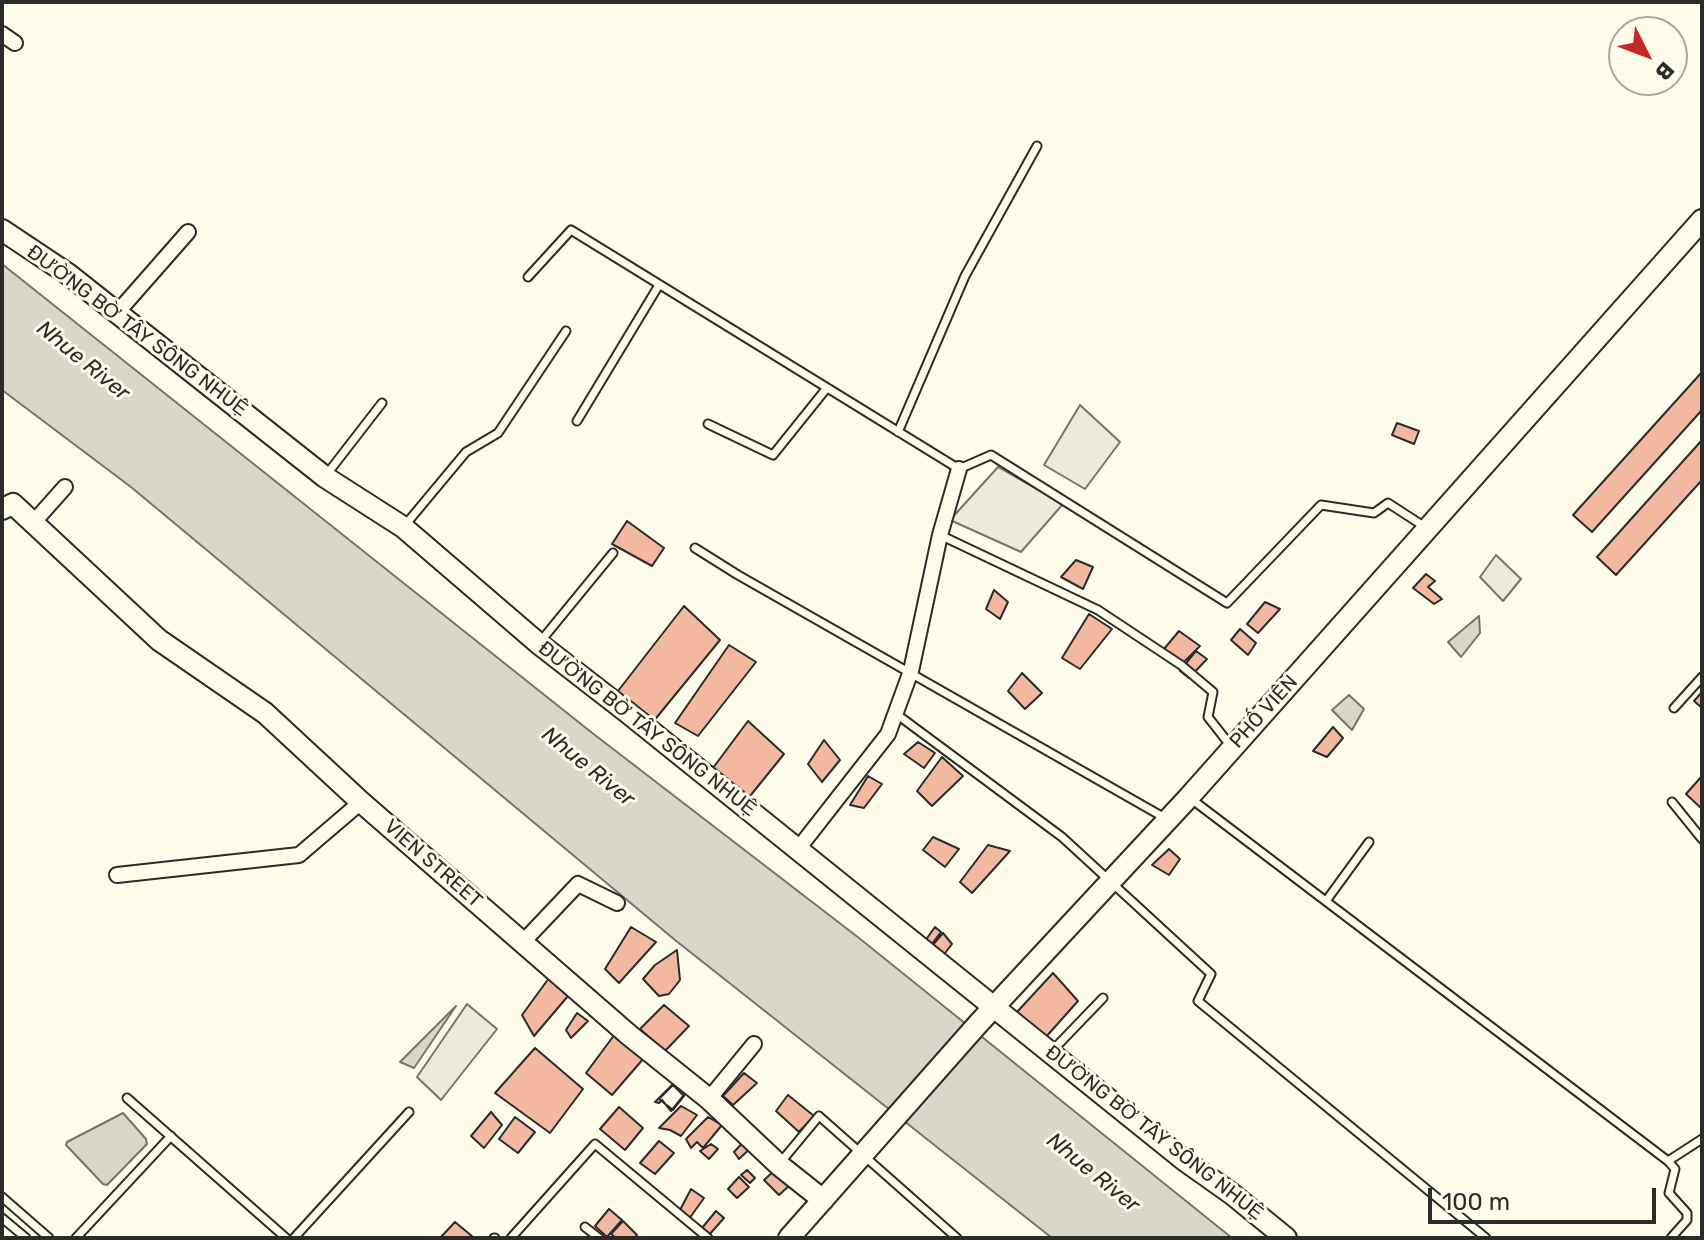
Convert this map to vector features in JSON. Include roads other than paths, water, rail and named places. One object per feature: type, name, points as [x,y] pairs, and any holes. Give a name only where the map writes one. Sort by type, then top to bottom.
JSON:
[{"type":"street","points":[[2,34],[15,43]]},
{"type":"street","name":"PHỐ VIÊN","points":[[823,1200],[978,1024],[1233,748],[1702,220]]},
{"type":"street","name":"ĐƯỜNG BỜ TÂY SÔNG NHUỆ","points":[[2,230],[68,274],[325,477],[403,527],[538,643],[1184,1160],[1286,1238]]},
{"type":"street","points":[[116,314],[188,232]]},
{"type":"street","points":[[798,849],[888,734],[911,671],[940,535],[959,469]]},
{"type":"street","points":[[33,523],[65,487]]},
{"type":"street","name":"VIEN STREET","points":[[2,509],[13,504],[159,640],[265,713],[361,802],[823,1200]]},
{"type":"street","points":[[117,875],[299,855],[361,802]]},
{"type":"street","points":[[523,942],[578,884],[617,903]]},
{"type":"street","points":[[709,1099],[754,1044]]},
{"type":"street","points":[[789,1238],[823,1200]]},
{"type":"lane","points":[[898,432],[965,276],[1037,146]]},
{"type":"lane","points":[[528,277],[571,230],[959,469],[991,455],[1227,603],[1321,505],[1374,513],[1388,503],[1427,528]]},
{"type":"lane","points":[[577,421],[659,285]]},
{"type":"lane","points":[[403,527],[466,452],[498,433],[566,331]]},
{"type":"lane","points":[[708,424],[773,455],[826,389]]},
{"type":"lane","points":[[325,477],[382,403]]},
{"type":"lane","points":[[940,535],[1098,610],[1181,665],[1213,692],[1208,717],[1233,748]]},
{"type":"lane","points":[[695,548],[1167,819]]},
{"type":"lane","points":[[538,643],[613,553]]},
{"type":"lane","points":[[1674,708],[1702,677]]},
{"type":"lane","points":[[895,713],[1062,837],[1211,974],[1198,1001],[1486,1238]]},
{"type":"lane","points":[[1189,797],[1668,1161],[1675,1169],[1669,1193],[1687,1213],[1687,1220],[1671,1238]]},
{"type":"lane","points":[[1672,802],[1702,839]]},
{"type":"lane","points":[[1326,901],[1369,842]]},
{"type":"lane","points":[[1050,1052],[1103,998]]},
{"type":"lane","points":[[127,1098],[286,1238]]},
{"type":"lane","points":[[294,1238],[409,1112]]},
{"type":"lane","points":[[779,1165],[819,1116],[957,1238]]},
{"type":"lane","points":[[76,1238],[171,1136]]},
{"type":"lane","points":[[1668,1161],[1702,1139]]},
{"type":"lane","points":[[511,1238],[595,1144],[708,1238]]},
{"type":"lane","points":[[2,1197],[49,1238]]},
{"type":"lane","points":[[2,1218],[26,1238]]},
{"type":"lane","points":[[585,1227],[599,1238]]},
{"type":"water","name":"Nhue River","points":[[2,264],[591,732],[859,938],[1232,1238],[1052,1238],[675,940],[131,487],[2,390]]},
{"type":"water","points":[[1479,616],[1480,633],[1461,657],[1448,642]]},
{"type":"water","points":[[1349,695],[1364,709],[1352,730],[1332,710]]},
{"type":"water","points":[[456,1006],[414,1068],[400,1062]]},
{"type":"water","points":[[123,1113],[147,1144],[107,1185],[103,1184],[66,1145]]}]
